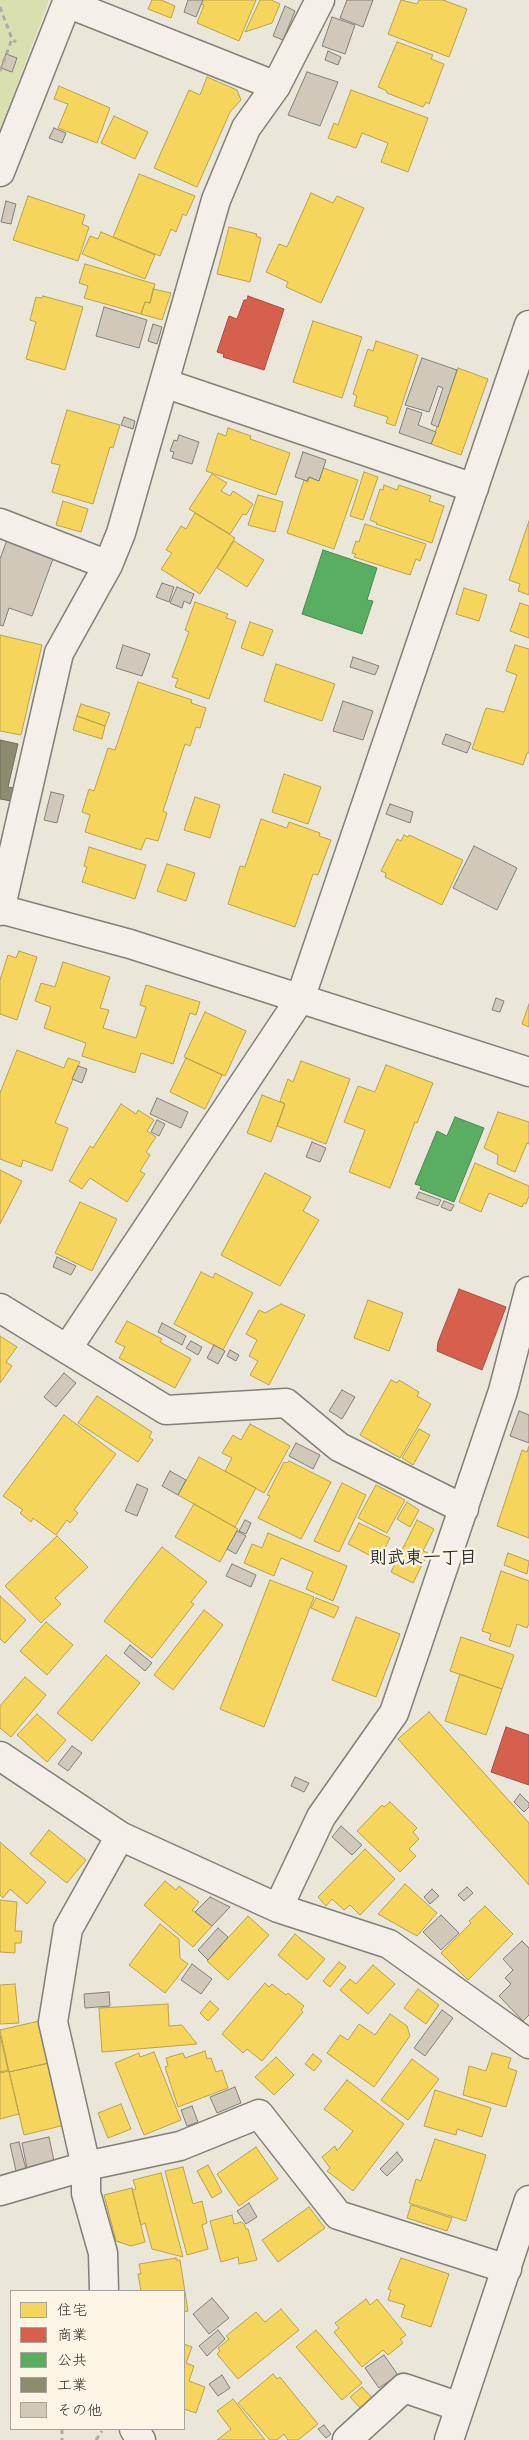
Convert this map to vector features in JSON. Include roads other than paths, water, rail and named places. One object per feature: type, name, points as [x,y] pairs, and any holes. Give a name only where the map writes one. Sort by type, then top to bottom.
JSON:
[{"type":"street","points":[[320,0],[276,86],[246,128],[216,200],[121,533],[108,565],[59,653],[0,909],[130,944],[529,1072]]},
{"type":"street","points":[[0,172],[68,2],[276,86]]},
{"type":"street","points":[[68,1348],[300,999],[529,325]]},
{"type":"street","points":[[164,383],[474,488]]},
{"type":"street","points":[[0,523],[108,565]]},
{"type":"street","points":[[278,1908],[321,1817],[394,1712],[503,1391],[529,1291]]},
{"type":"street","points":[[0,1308],[68,1348],[166,1410],[286,1403],[339,1447],[464,1509]]},
{"type":"street","points":[[0,1756],[120,1836],[278,1908],[389,1944],[529,2044]]},
{"type":"street","points":[[104,2290],[103,2253],[86,2193],[86,2166],[53,2022],[68,1929],[120,1836]]},
{"type":"street","points":[[0,2191],[86,2166],[180,2146],[259,2114],[338,2216],[507,2269]]},
{"type":"street","points":[[449,2440],[507,2269],[523,2240],[529,2200]]},
{"type":"street","points":[[347,2440],[404,2388],[460,2407]]},
{"type":"district","name":"則武東一丁目","points":[[423,1560]]}]
